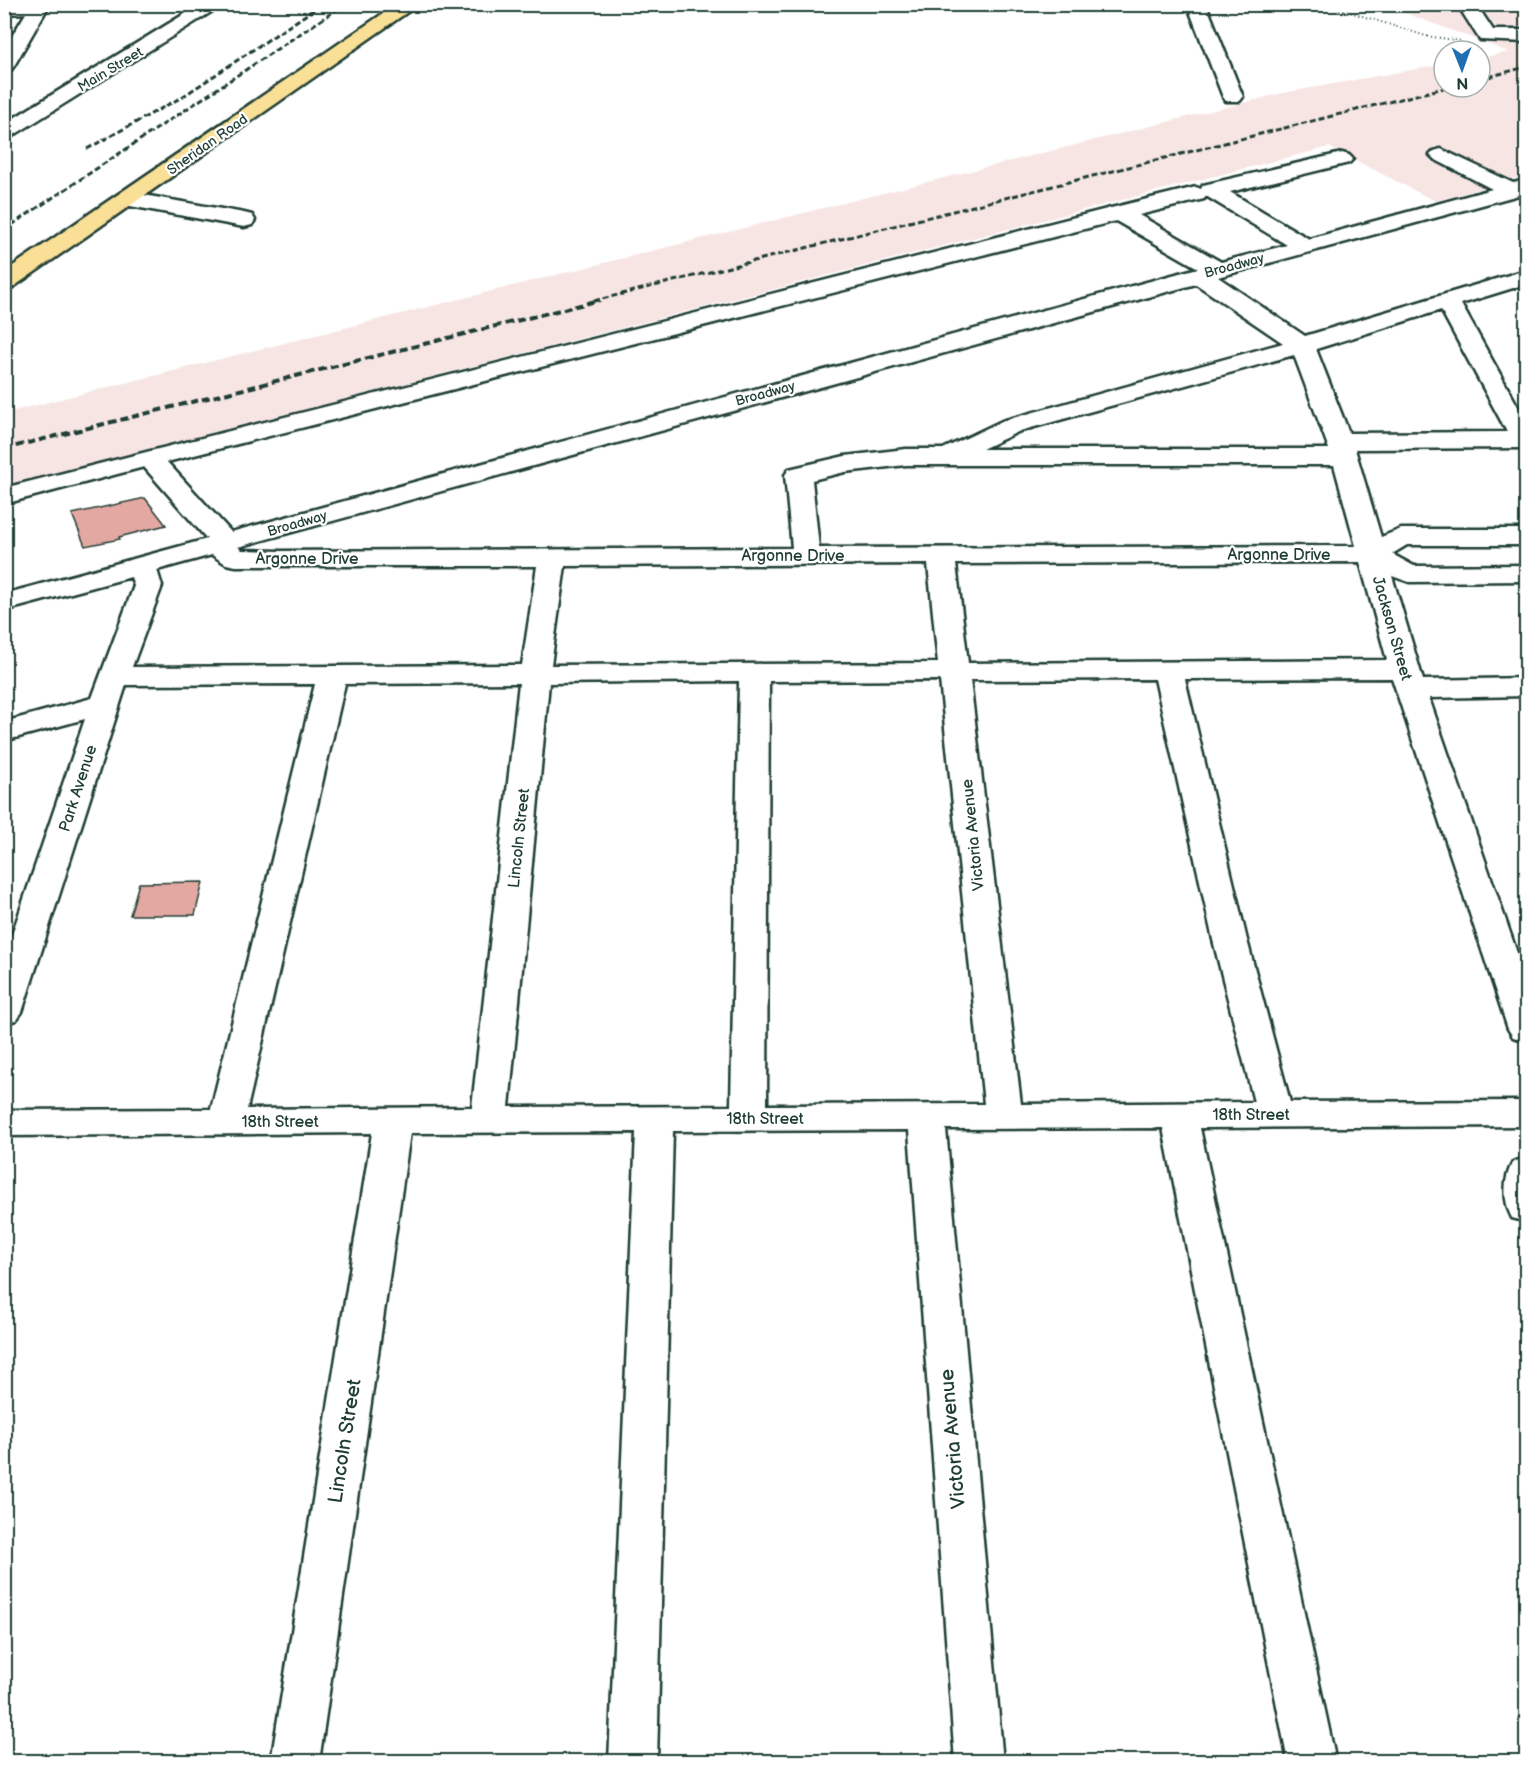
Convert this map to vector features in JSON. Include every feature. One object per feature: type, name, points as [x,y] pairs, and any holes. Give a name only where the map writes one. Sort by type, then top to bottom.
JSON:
[{"type":"highway","name":"Sheridan Road","points":[[4,283],[410,4]]},
{"type":"street","name":"Main Street","points":[[4,133],[215,4]]},
{"type":"street","points":[[1196,4],[1233,97]]},
{"type":"street","points":[[1466,4],[1487,36],[1527,36]]},
{"type":"street","points":[[4,8],[39,8],[4,66]]},
{"type":"street","points":[[1441,155],[1519,188]]},
{"type":"street","points":[[1305,246],[1210,190],[1342,159]]},
{"type":"street","name":"Broadway","points":[[4,603],[1519,188]]},
{"type":"street","points":[[4,496],[1196,194]]},
{"type":"street","points":[[127,199],[244,220]]},
{"type":"street","points":[[1119,213],[1208,272],[1302,345]]},
{"type":"street","points":[[943,457],[1011,426],[1302,345],[1527,277]]},
{"type":"street","points":[[806,555],[798,475],[845,464],[906,457],[1342,449],[1525,440],[1448,301]]},
{"type":"street","name":"Jackson Street","points":[[1302,345],[1342,449],[1407,679],[1527,1029]]},
{"type":"street","points":[[150,458],[221,544]]},
{"type":"street","points":[[1372,554],[1401,537],[1527,537]]},
{"type":"street","name":"Argonne Drive","points":[[221,544],[236,558],[1372,554],[1409,574],[1527,573]]},
{"type":"street","name":"Victoria Avenue","points":[[941,555],[1004,1116]]},
{"type":"street","name":"Lincoln Street","points":[[489,1120],[536,674],[552,557]]},
{"type":"street","name":"Park Avenue","points":[[4,1012],[109,690],[148,586],[142,566]]},
{"type":"street","points":[[1168,671],[1230,940],[1275,1114]]},
{"type":"street","points":[[4,732],[109,690],[332,675],[1168,671],[1407,679],[1527,687]]},
{"type":"street","points":[[749,1118],[754,674]]},
{"type":"street","points":[[226,1122],[332,675]]},
{"type":"street","name":"18th Street","points":[[4,1123],[1527,1113]]},
{"type":"street","points":[[1179,1115],[1312,1761]]},
{"type":"street","name":"Victoria Avenue","points":[[926,1117],[979,1761]]},
{"type":"street","points":[[633,1761],[655,1119]]},
{"type":"street","name":"Lincoln Street","points":[[295,1761],[393,1120]]},
{"type":"street","points":[[1527,1172],[1524,1200],[1527,1209]]},
{"type":"path","points":[[1324,4],[1426,36],[1446,39]]},
{"type":"shaded area","points":[[1384,5],[1526,5],[1526,96],[1521,98],[1526,106],[1526,176],[1435,201],[1329,147],[5,486],[5,413],[1283,93],[1432,66],[1432,99],[1492,99],[1492,56],[1509,52],[1492,46],[1492,39],[1474,39]]},
{"type":"building","points":[[145,498],[166,525],[119,537],[120,539],[85,546],[72,514]]},
{"type":"building","points":[[203,882],[195,915],[130,915],[139,883]]},
{"type":"railway","points":[[87,149],[182,97],[322,4]]},
{"type":"railway","points":[[4,230],[345,4]]},
{"type":"railway","points":[[1492,76],[1526,67]]},
{"type":"railway","points":[[594,301],[1432,91]]},
{"type":"railway","points":[[4,449],[600,300]]}]
